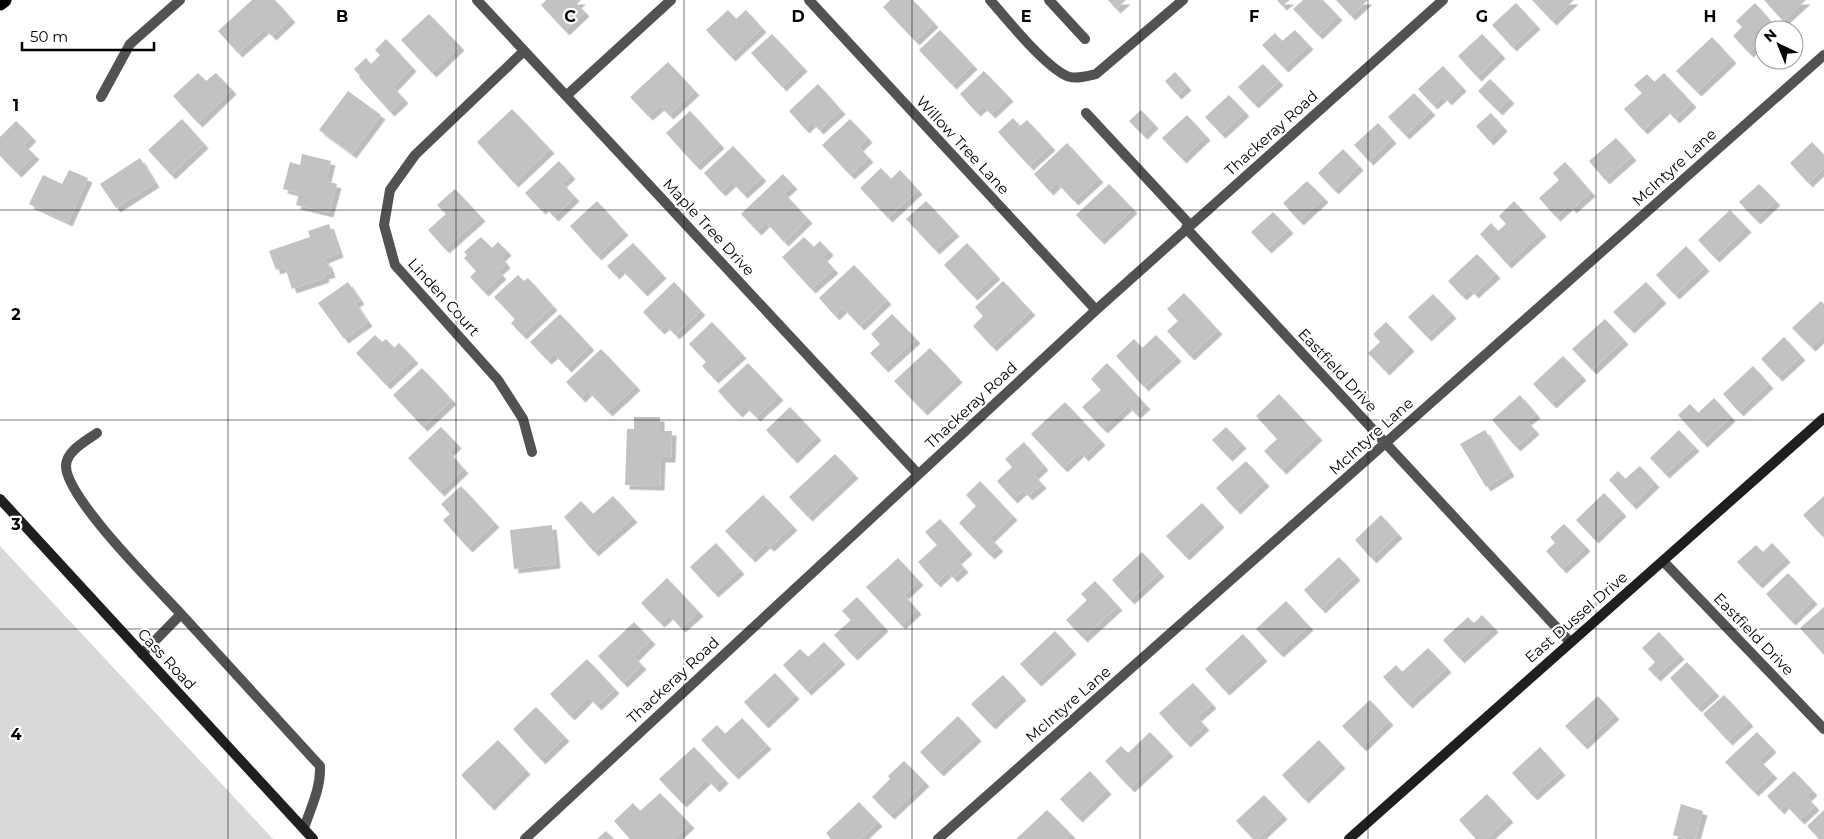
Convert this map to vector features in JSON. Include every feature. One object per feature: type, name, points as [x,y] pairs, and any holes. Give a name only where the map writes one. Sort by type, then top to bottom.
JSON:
[{"type":"highway","points":[[0,4],[4,0]]},
{"type":"street","points":[[101,97],[130,44],[180,0]]},
{"type":"street","name":"Maple Tree Drive","points":[[477,0],[918,474]]},
{"type":"street","points":[[566,96],[671,0]]},
{"type":"street","name":"Willow Tree Lane","points":[[809,0],[1096,310]]},
{"type":"street","points":[[990,0],[1058,71],[1070,77],[1083,77],[1096,74],[1183,0]]},
{"type":"street","points":[[1050,0],[1085,38]]},
{"type":"street","name":"Thackeray Road","points":[[525,839],[1096,310],[1443,0]]},
{"type":"street","name":"Linden Court","points":[[524,51],[415,155],[390,190],[384,225],[395,265],[498,380],[523,419],[532,452]]},
{"type":"street","name":"McIntyre Lane","points":[[938,839],[1824,55]]},
{"type":"street","name":"Eastfield Drive","points":[[1086,113],[1386,444],[1570,642]]},
{"type":"street","name":"East Dussel Drive","points":[[1349,839],[1824,418]]},
{"type":"street","points":[[96,433],[69,455],[66,465],[69,478],[95,520],[320,766],[321,779],[304,828]]},
{"type":"street","name":"Cass Road","points":[[0,498],[313,839]]},
{"type":"street","name":"Eastfield Drive","points":[[1663,561],[1824,729]]},
{"type":"street","points":[[142,654],[181,614]]},
{"type":"shaded area","points":[[0,546],[273,839],[0,839]]},
{"type":"building","points":[[252,0],[275,0],[291,18],[272,36],[265,29],[238,53],[218,31]]},
{"type":"building","points":[[546,0],[581,0],[577,4],[585,12],[565,31],[541,5]]},
{"type":"building","points":[[890,0],[913,0],[934,23],[915,41],[883,7]]},
{"type":"building","points":[[1108,0],[1126,0],[1116,9]]},
{"type":"building","points":[[1277,0],[1290,0],[1282,6]]},
{"type":"building","points":[[1303,0],[1323,0],[1338,16],[1318,35],[1293,9]]},
{"type":"building","points":[[1336,0],[1368,0],[1351,16]]},
{"type":"building","points":[[1532,0],[1574,0],[1552,21]]},
{"type":"building","points":[[1764,0],[1806,0],[1784,20]]},
{"type":"building","points":[[1516,3],[1536,25],[1512,47],[1492,25]]},
{"type":"building","points":[[1755,3],[1770,20],[1754,20],[1754,48],[1749,53],[1733,36],[1742,27],[1736,21]]},
{"type":"building","points":[[728,10],[736,19],[746,10],[762,28],[731,57],[706,30]]},
{"type":"building","points":[[429,14],[460,46],[432,73],[401,40]]},
{"type":"building","points":[[940,30],[973,65],[952,85],[919,50]]},
{"type":"building","points":[[1295,30],[1309,45],[1284,68],[1262,45],[1275,33],[1282,41]]},
{"type":"building","points":[[772,34],[803,67],[782,87],[751,53]]},
{"type":"building","points":[[1482,34],[1501,54],[1477,77],[1458,56]]},
{"type":"building","points":[[1712,37],[1732,59],[1697,92],[1676,71]]},
{"type":"building","points":[[386,39],[412,67],[393,87],[404,99],[390,112],[354,69],[366,58],[371,64],[380,55],[375,50]]},
{"type":"building","points":[[668,62],[695,91],[669,115],[660,106],[648,116],[630,97]]},
{"type":"building","points":[[1263,64],[1279,81],[1254,104],[1238,87]]},
{"type":"building","points":[[1443,66],[1462,87],[1447,101],[1443,96],[1433,105],[1418,89]]},
{"type":"building","points":[[984,71],[1009,97],[991,114],[983,106],[976,112],[960,94]]},
{"type":"building","points":[[1175,72],[1187,86],[1177,95],[1165,81]]},
{"type":"building","points":[[198,73],[206,81],[216,73],[232,90],[198,123],[173,96]]},
{"type":"building","points":[[1664,73],[1692,103],[1675,119],[1666,109],[1643,130],[1624,109],[1642,93],[1634,85],[1647,74],[1654,82]]},
{"type":"building","points":[[1490,79],[1510,99],[1498,111],[1478,91]]},
{"type":"building","points":[[818,84],[841,110],[819,130],[812,122],[805,129],[789,111]]},
{"type":"building","points":[[348,91],[381,115],[352,154],[319,130]]},
{"type":"building","points":[[1414,93],[1431,111],[1405,135],[1388,117]]},
{"type":"building","points":[[1229,95],[1245,112],[1221,134],[1205,117]]},
{"type":"building","points":[[512,109],[550,149],[514,183],[477,142]]},
{"type":"building","points":[[1141,110],[1154,124],[1143,135],[1129,121]]},
{"type":"building","points":[[690,111],[720,144],[696,166],[666,133]]},
{"type":"building","points":[[1491,113],[1503,127],[1489,141],[1476,126]]},
{"type":"building","points":[[1187,115],[1206,136],[1182,159],[1162,138]]},
{"type":"building","points":[[1013,118],[1020,126],[1027,120],[1051,146],[1029,166],[998,132]]},
{"type":"building","points":[[182,119],[204,144],[171,175],[148,150]]},
{"type":"building","points":[[850,119],[868,138],[859,147],[869,158],[850,175],[822,145]]},
{"type":"building","points":[[16,121],[32,137],[24,145],[35,155],[17,173],[0,156],[0,137]]},
{"type":"building","points":[[1378,123],[1392,139],[1369,161],[1354,145]]},
{"type":"building","points":[[1616,138],[1632,156],[1605,180],[1589,161]]},
{"type":"building","points":[[1812,142],[1824,155],[1824,168],[1808,183],[1790,163]]},
{"type":"building","points":[[1067,143],[1099,178],[1074,201],[1057,183],[1049,191],[1034,174]]},
{"type":"building","points":[[733,146],[762,177],[743,194],[732,182],[721,192],[704,173]]},
{"type":"building","points":[[1343,149],[1359,166],[1334,190],[1318,173]]},
{"type":"building","points":[[302,154],[331,161],[326,181],[337,184],[329,213],[296,205],[299,193],[283,189],[290,162],[300,165]]},
{"type":"building","points":[[140,158],[155,183],[116,208],[100,184]]},
{"type":"building","points":[[559,161],[571,175],[562,183],[575,197],[554,217],[545,207],[541,210],[525,193]]},
{"type":"building","points":[[1565,162],[1591,192],[1572,209],[1569,205],[1556,217],[1539,198],[1559,180],[1553,173]]},
{"type":"building","points":[[881,168],[891,179],[900,170],[918,190],[888,218],[860,188]]},
{"type":"building","points":[[69,170],[88,178],[68,222],[29,204],[43,175],[62,184]]},
{"type":"building","points":[[783,174],[793,185],[784,193],[808,219],[784,242],[766,222],[757,231],[741,214]]},
{"type":"building","points":[[1307,181],[1324,198],[1299,221],[1283,203]]},
{"type":"building","points":[[1109,184],[1133,209],[1100,240],[1076,215]]},
{"type":"building","points":[[1759,184],[1776,201],[1756,220],[1739,202]]},
{"type":"building","points":[[455,189],[481,217],[445,249],[428,230],[446,214],[437,205]]},
{"type":"building","points":[[597,201],[624,231],[597,256],[570,226]]},
{"type":"building","points":[[926,201],[955,232],[935,250],[906,219]]},
{"type":"building","points":[[1514,201],[1542,232],[1507,264],[1480,234],[1491,223],[1498,231],[1506,224],[1499,216]]},
{"type":"building","points":[[1730,210],[1747,228],[1715,258],[1698,240]]},
{"type":"building","points":[[1273,212],[1289,229],[1267,249],[1251,232]]},
{"type":"building","points":[[329,224],[339,253],[324,259],[331,273],[324,275],[325,278],[292,289],[285,267],[276,270],[269,251],[310,237],[308,231]]},
{"type":"building","points":[[481,237],[492,248],[498,242],[507,251],[501,257],[506,264],[498,271],[502,275],[484,292],[470,277],[476,271],[464,258],[467,255],[464,252]]},
{"type":"building","points":[[804,237],[814,247],[820,241],[829,251],[823,257],[834,269],[811,289],[782,257]]},
{"type":"building","points":[[633,243],[662,274],[643,292],[621,269],[615,275],[607,266]]},
{"type":"building","points":[[967,243],[996,275],[973,296],[944,265]]},
{"type":"building","points":[[1686,246],[1705,267],[1675,295],[1656,275]]},
{"type":"building","points":[[1477,254],[1496,274],[1474,294],[1470,289],[1462,296],[1448,281]]},
{"type":"building","points":[[854,265],[887,300],[860,326],[843,308],[835,316],[819,298]]},
{"type":"building","points":[[518,275],[524,281],[528,278],[553,306],[522,335],[511,323],[515,319],[494,297]]},
{"type":"building","points":[[1003,281],[1031,311],[992,347],[973,326],[983,316],[975,307]]},
{"type":"building","points":[[348,282],[360,300],[355,303],[368,322],[344,339],[318,303]]},
{"type":"building","points":[[674,282],[701,311],[675,335],[666,325],[660,330],[643,312]]},
{"type":"building","points":[[1646,282],[1662,299],[1630,329],[1613,312]]},
{"type":"building","points":[[1184,293],[1218,330],[1190,356],[1167,331],[1178,321],[1167,309]]},
{"type":"building","points":[[1433,294],[1452,314],[1427,337],[1408,317]]},
{"type":"building","points":[[1821,301],[1824,304],[1824,335],[1811,347],[1792,328]]},
{"type":"building","points":[[560,314],[590,346],[567,368],[554,354],[547,360],[530,342]]},
{"type":"building","points":[[892,314],[916,339],[884,368],[870,353],[880,344],[871,334]]},
{"type":"building","points":[[1605,319],[1624,340],[1592,370],[1572,349]]},
{"type":"building","points":[[712,322],[742,354],[714,379],[702,366],[706,362],[689,344]]},
{"type":"building","points":[[1386,322],[1410,347],[1385,371],[1368,353],[1380,342],[1373,334]]},
{"type":"building","points":[[375,335],[382,342],[386,339],[394,348],[399,343],[414,359],[386,385],[356,353]]},
{"type":"building","points":[[1156,335],[1177,357],[1144,387],[1116,356],[1134,339],[1142,348]]},
{"type":"building","points":[[1784,337],[1801,356],[1778,377],[1761,359]]},
{"type":"building","points":[[930,348],[958,378],[923,411],[894,381]]},
{"type":"building","points":[[601,349],[636,386],[608,412],[588,391],[581,398],[566,382]]},
{"type":"building","points":[[1563,356],[1582,376],[1552,404],[1533,384]]},
{"type":"building","points":[[748,363],[779,396],[756,417],[745,406],[738,413],[718,391]]},
{"type":"building","points":[[1107,363],[1146,405],[1136,414],[1128,406],[1103,429],[1082,407],[1101,390],[1091,379]]},
{"type":"building","points":[[1753,366],[1769,384],[1739,412],[1723,394]]},
{"type":"building","points":[[422,368],[452,400],[423,427],[393,395]]},
{"type":"building","points":[[1279,394],[1318,436],[1282,470],[1264,451],[1277,439],[1256,416]]},
{"type":"building","points":[[1520,395],[1536,414],[1527,421],[1535,430],[1516,447],[1492,420]]},
{"type":"building","points":[[1714,398],[1731,417],[1703,443],[1678,415],[1690,404],[1698,413]]},
{"type":"building","points":[[1065,402],[1101,441],[1084,457],[1080,452],[1063,468],[1031,434]]},
{"type":"building","points":[[790,407],[817,436],[793,459],[766,430]]},
{"type":"building","points":[[634,417],[660,417],[660,431],[672,431],[671,458],[661,458],[660,486],[625,485],[627,429],[634,429]]},
{"type":"building","points":[[441,427],[457,444],[449,452],[464,469],[440,492],[408,458]]},
{"type":"building","points":[[1226,427],[1242,444],[1228,457],[1212,440]]},
{"type":"building","points":[[1485,430],[1510,472],[1486,487],[1460,444]]},
{"type":"building","points":[[1679,430],[1695,447],[1665,474],[1650,458]]},
{"type":"building","points":[[1024,442],[1044,466],[1034,475],[1042,484],[1028,496],[1023,490],[1013,499],[997,481],[1012,467],[1005,459]]},
{"type":"building","points":[[835,454],[854,474],[808,517],[789,497]]},
{"type":"building","points":[[1246,461],[1265,482],[1236,510],[1216,488]]},
{"type":"building","points":[[1640,466],[1655,483],[1632,505],[1609,480],[1618,471],[1625,479]]},
{"type":"building","points":[[980,481],[1013,516],[990,538],[999,547],[990,555],[959,523],[976,506],[966,495]]},
{"type":"building","points":[[461,486],[495,523],[468,548],[443,520],[450,514],[441,504]]},
{"type":"building","points":[[1604,493],[1622,512],[1594,539],[1576,520]]},
{"type":"building","points":[[763,495],[793,526],[770,547],[766,544],[751,558],[725,531]]},
{"type":"building","points":[[613,496],[633,518],[594,552],[564,517],[581,501],[593,514]]},
{"type":"building","points":[[1824,496],[1824,534],[1822,536],[1803,515]]},
{"type":"building","points":[[1202,503],[1220,523],[1185,556],[1166,536]]},
{"type":"building","points":[[1381,515],[1398,534],[1372,559],[1355,540]]},
{"type":"building","points":[[940,519],[968,550],[957,560],[964,568],[953,578],[948,572],[936,583],[918,562],[937,545],[925,532]]},
{"type":"building","points":[[1564,524],[1586,547],[1562,569],[1546,551],[1555,543],[1550,537]]},
{"type":"building","points":[[552,525],[556,564],[514,569],[510,530]]},
{"type":"building","points":[[716,543],[740,570],[714,593],[690,567]]},
{"type":"building","points":[[1772,543],[1786,558],[1758,584],[1737,562],[1756,545],[1763,552]]},
{"type":"building","points":[[1142,552],[1160,572],[1130,600],[1112,580]]},
{"type":"building","points":[[1339,557],[1356,576],[1321,609],[1304,590]]},
{"type":"building","points":[[898,558],[919,581],[904,595],[917,610],[901,625],[866,587]]},
{"type":"building","points":[[1788,573],[1813,600],[1791,621],[1766,594]]},
{"type":"building","points":[[667,578],[699,612],[681,628],[669,615],[660,623],[641,603]]},
{"type":"building","points":[[1095,581],[1118,606],[1083,638],[1066,620],[1087,600],[1081,594]]},
{"type":"building","points":[[857,597],[884,627],[853,656],[834,635],[851,620],[842,611]]},
{"type":"building","points":[[1286,601],[1309,626],[1279,653],[1256,629]]},
{"type":"building","points":[[1824,607],[1824,655],[1800,628]]},
{"type":"building","points":[[1482,615],[1494,628],[1460,659],[1443,640],[1468,617],[1474,623]]},
{"type":"building","points":[[634,622],[651,640],[634,657],[642,665],[623,683],[598,656]]},
{"type":"building","points":[[1055,631],[1072,650],[1037,682],[1020,664]]},
{"type":"building","points":[[1659,632],[1680,655],[1656,677],[1648,669],[1655,662],[1642,648]]},
{"type":"building","points":[[1243,634],[1263,657],[1225,691],[1205,669]]},
{"type":"building","points":[[824,642],[841,660],[807,691],[783,665],[800,649],[808,657]]},
{"type":"building","points":[[1428,648],[1447,668],[1408,704],[1383,677],[1396,665],[1402,672]]},
{"type":"building","points":[[587,659],[615,689],[597,706],[589,697],[570,716],[550,694]]},
{"type":"building","points":[[1687,662],[1715,692],[1697,708],[1670,678]]},
{"type":"building","points":[[775,673],[795,695],[764,724],[744,702]]},
{"type":"building","points":[[1003,675],[1022,696],[991,725],[971,704]]},
{"type":"building","points":[[1193,683],[1212,704],[1197,717],[1205,726],[1186,743],[1159,713]]},
{"type":"building","points":[[1724,695],[1749,722],[1728,741],[1703,714]]},
{"type":"building","points":[[1598,696],[1615,715],[1583,745],[1565,726]]},
{"type":"building","points":[[1370,700],[1389,721],[1362,747],[1342,726]]},
{"type":"building","points":[[536,707],[565,737],[541,760],[513,729]]},
{"type":"building","points":[[958,716],[977,737],[939,772],[920,752]]},
{"type":"building","points":[[742,718],[767,745],[734,775],[701,740],[717,725],[725,734]]},
{"type":"building","points":[[1150,732],[1169,752],[1130,788],[1105,761],[1121,746],[1128,753]]},
{"type":"building","points":[[1757,732],[1772,748],[1759,760],[1773,774],[1754,792],[1725,762]]},
{"type":"building","points":[[498,740],[526,770],[490,806],[461,775]]},
{"type":"building","points":[[1319,740],[1341,764],[1304,799],[1282,775]]},
{"type":"building","points":[[694,747],[724,779],[715,788],[707,779],[682,803],[659,779]]},
{"type":"building","points":[[1540,747],[1561,771],[1533,796],[1512,773]]},
{"type":"building","points":[[904,761],[925,782],[890,815],[872,797],[890,779],[888,776]]},
{"type":"building","points":[[1090,771],[1107,790],[1078,818],[1060,799]]},
{"type":"building","points":[[1794,771],[1813,791],[1807,797],[1815,806],[1800,820],[1785,804],[1780,810],[1767,796]]},
{"type":"building","points":[[660,793],[690,824],[674,839],[630,839],[614,821],[633,803],[640,811]]},
{"type":"building","points":[[1487,794],[1509,818],[1486,839],[1476,839],[1459,820]]},
{"type":"building","points":[[1264,795],[1283,815],[1257,839],[1253,839],[1236,821]]},
{"type":"building","points":[[859,802],[878,822],[860,839],[831,839],[826,833]]},
{"type":"building","points":[[1681,804],[1703,811],[1695,839],[1673,835]]},
{"type":"building","points":[[1047,810],[1071,834],[1066,839],[1016,839]]},
{"type":"building","points":[[1824,810],[1824,839],[1819,839],[1807,826]]},
{"type":"building","points":[[606,831],[614,839],[597,839]]}]
